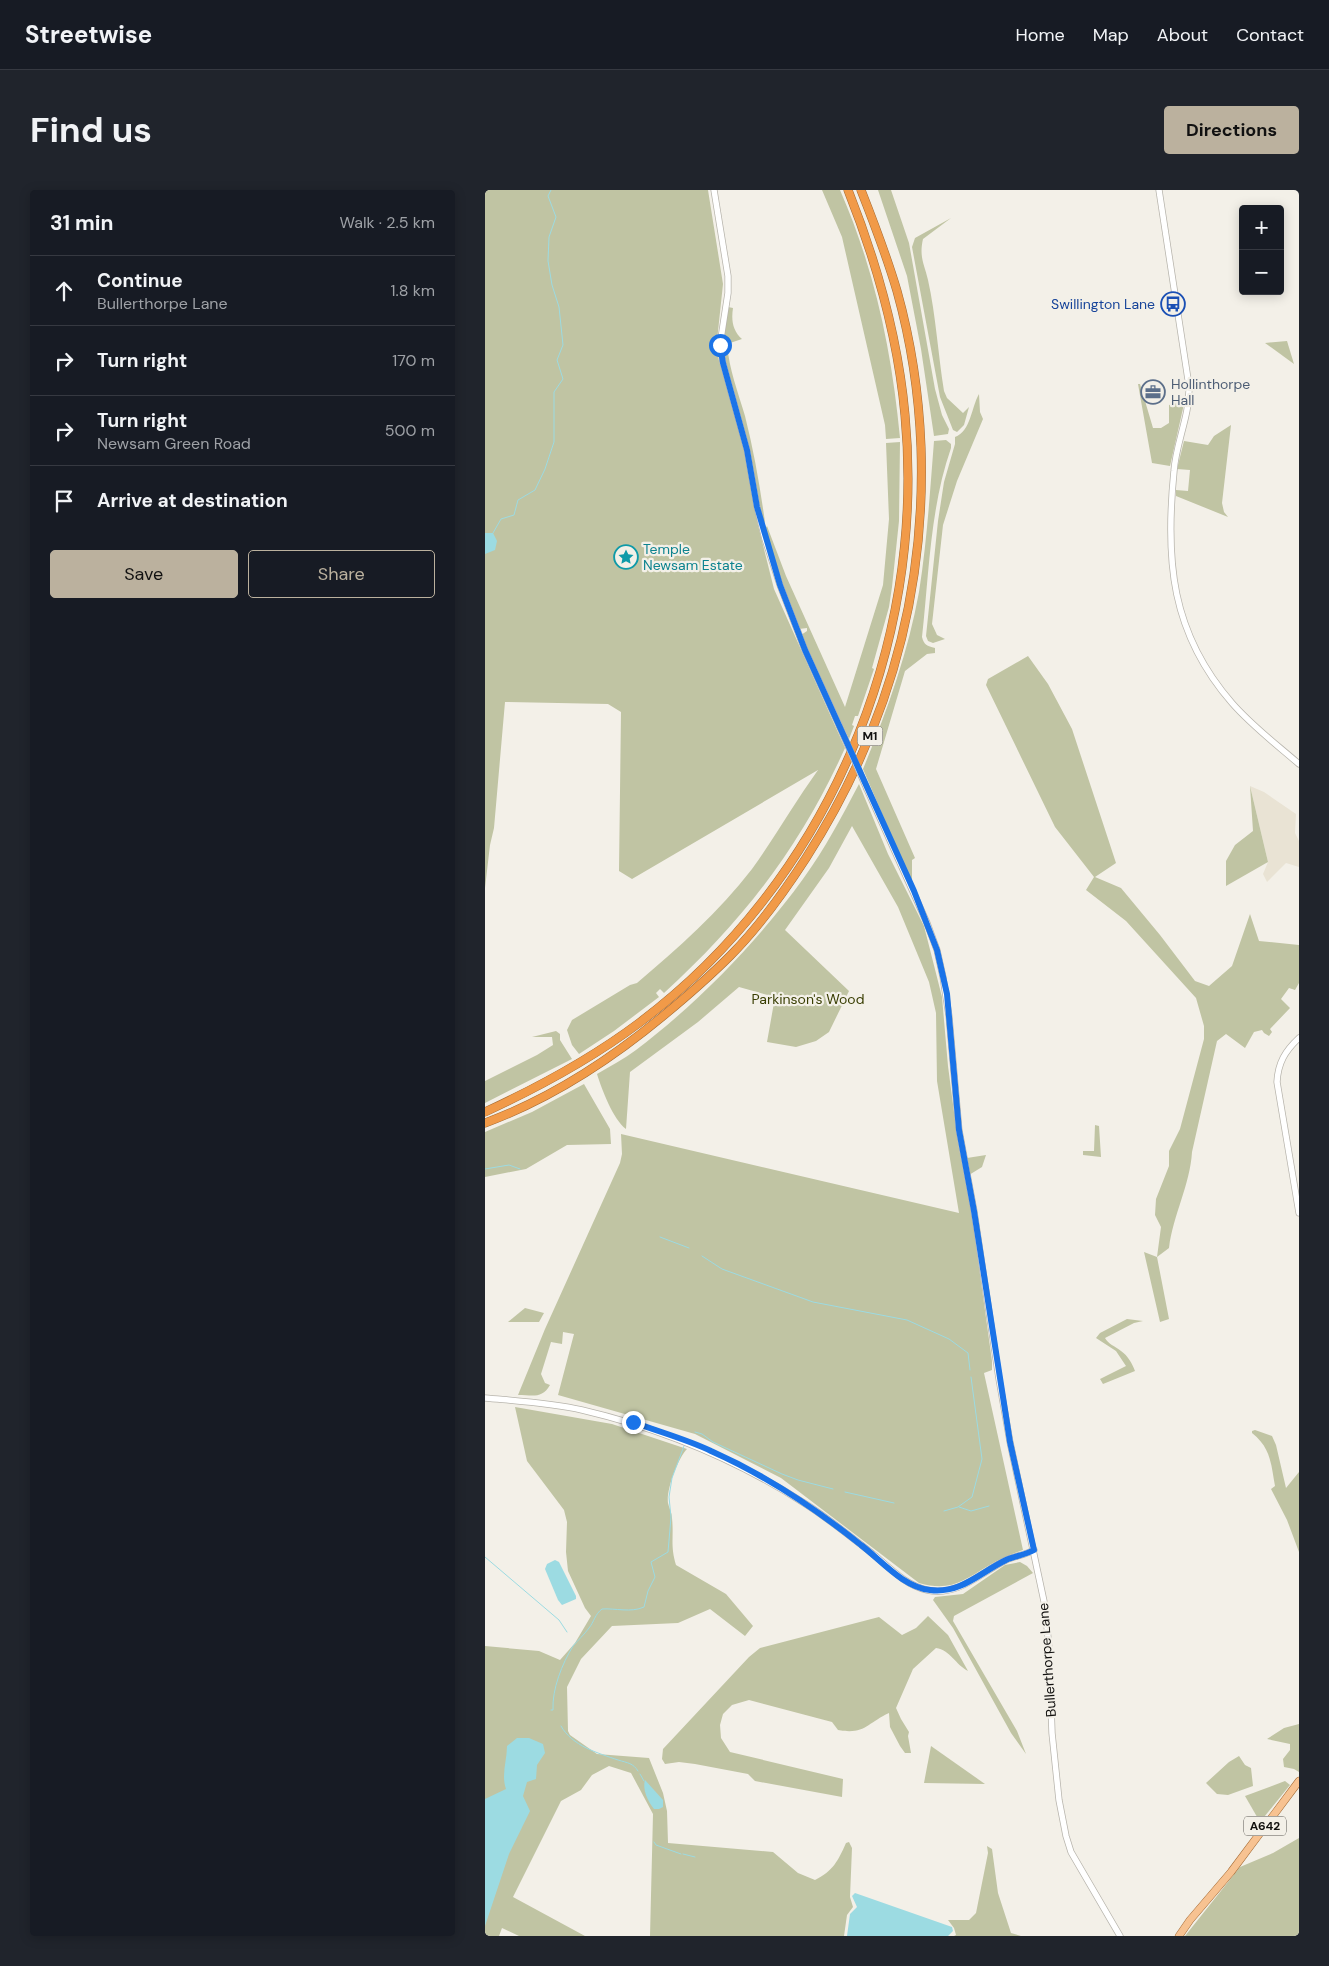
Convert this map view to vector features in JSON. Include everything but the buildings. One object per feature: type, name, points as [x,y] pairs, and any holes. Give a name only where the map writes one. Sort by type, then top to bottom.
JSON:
[{"type":"highway","name":"M1","points":[[485,1112],[524,1094],[605,1047],[640,1022],[682,987],[713,957],[768,894],[796,854],[826,805],[848,762],[865,720],[879,680],[897,598],[906,520],[907,448],[899,368],[889,314],[871,250],[848,190]]},
{"type":"highway","name":"M1","points":[[861,190],[883,248]]},
{"type":"highway","name":"M1","points":[[485,1123],[532,1102],[572,1081],[625,1047],[685,999],[732,954],[773,906],[825,828],[850,783],[878,718],[906,623],[917,552],[920,516],[921,449],[914,376],[903,316],[866,190]]},
{"type":"main road","name":"A642","points":[[1179,1936],[1190,1920],[1231,1872],[1299,1781]]},
{"type":"street","name":"Bullerthorpe Lane","points":[[714,190],[728,276],[728,293],[720,345],[723,363],[746,446],[765,539],[803,645],[927,923],[937,950],[949,1016],[959,1130],[976,1220],[1010,1442],[1034,1550],[1048,1626],[1053,1742],[1059,1800],[1066,1836],[1077,1864],[1120,1936]]},
{"type":"street","points":[[1159,190],[1188,374],[1189,393],[1187,413],[1174,470],[1171,549],[1173,580],[1180,610],[1190,638],[1203,665],[1215,682],[1251,722],[1299,764]]},
{"type":"street","points":[[1299,1038],[1287,1051],[1279,1064],[1277,1082],[1299,1213]]},
{"type":"street","points":[[485,1398],[581,1410],[633,1422],[711,1451],[761,1476],[806,1504],[843,1530],[902,1579],[928,1590],[942,1591],[968,1584],[1007,1560],[1034,1550]]},
{"type":"shaded area","points":[[1250,786],[1264,792],[1296,814],[1295,833],[1299,841],[1299,867],[1286,863],[1267,882],[1263,874],[1268,862]]},
{"type":"green space","name":"Temple Newsam Estate","points":[[485,190],[708,190],[723,284],[716,350],[743,445],[758,525],[774,589],[845,748],[809,818],[768,880],[744,910],[693,966],[664,993],[660,989],[656,993],[659,997],[614,1031],[579,1054],[572,1045],[567,1030],[572,1020],[630,985],[637,983],[712,915],[752,869],[818,770],[632,879],[619,871],[621,712],[608,704],[505,702],[494,828],[485,888]]},
{"type":"green space","points":[[822,190],[840,190],[863,250],[887,343],[900,438],[886,439],[885,425],[842,237]]},
{"type":"green space","points":[[878,190],[891,190],[909,243],[935,389],[942,415],[949,429],[948,434],[934,436],[921,349],[907,276]]},
{"type":"green space","points":[[951,218],[923,239],[922,251],[933,307],[944,391],[947,398],[963,413],[969,407],[964,425],[957,432],[953,430],[940,397],[912,247],[915,238]]},
{"type":"green space","points":[[728,307],[733,308],[733,325],[742,339],[727,344],[728,353],[751,442],[765,522],[762,520],[725,362],[723,339]]},
{"type":"green space","points":[[1287,341],[1294,364],[1265,343]]},
{"type":"green space","points":[[1138,384],[1140,384],[1153,428],[1161,428],[1169,423],[1169,405],[1180,402],[1184,404],[1170,466],[1152,463]]},
{"type":"green space","points":[[979,394],[980,412],[983,419],[957,481],[943,525],[932,624],[937,635],[945,639],[933,643],[928,641],[926,636],[944,482],[955,444],[955,437],[968,424]]},
{"type":"green space","points":[[1231,425],[1222,503],[1224,512],[1228,517],[1176,496],[1176,490],[1188,491],[1190,470],[1177,469],[1184,441],[1208,445],[1214,436]]},
{"type":"green space","points":[[946,440],[951,444],[951,448],[934,518],[922,637],[926,645],[935,648],[935,653],[927,654],[905,671],[876,769],[915,858],[912,860],[912,884],[863,769],[888,704],[909,637],[922,573],[934,441]]},
{"type":"green space","points":[[900,442],[899,521],[889,607],[872,668],[874,669],[858,716],[855,716],[852,725],[854,726],[849,739],[801,635],[807,631],[807,628],[799,629],[765,529],[767,526],[786,576],[845,707],[883,585],[889,519],[886,443]]},
{"type":"green space","points":[[1028,656],[1048,684],[1072,729],[1116,863],[1095,877],[1121,888],[1195,981],[1209,986],[1232,966],[1250,914],[1259,941],[1299,945],[1299,983],[1295,990],[1289,988],[1281,999],[1290,1008],[1270,1029],[1272,1032],[1269,1036],[1262,1030],[1254,1032],[1245,1048],[1226,1034],[1217,1041],[1192,1152],[1191,1164],[1169,1248],[1157,1257],[1161,1227],[1155,1215],[1156,1199],[1169,1166],[1169,1151],[1180,1129],[1204,1039],[1204,1026],[1196,998],[1126,921],[1086,890],[1094,877],[1055,827],[986,685],[988,679]]},
{"type":"green space","name":"Parkinson's Wood","points":[[859,784],[888,854],[924,926],[942,997],[948,1066],[958,1143],[972,1217],[992,1361],[992,1370],[984,1373],[1023,1550],[996,1561],[956,1584],[948,1586],[919,1583],[781,1478],[695,1434],[558,1395],[574,1334],[563,1332],[562,1344],[551,1342],[541,1374],[545,1383],[550,1385],[547,1389],[537,1395],[518,1395],[545,1329],[620,1163],[622,1154],[621,1134],[959,1213],[937,1081],[936,1013],[929,982],[898,907],[852,826],[829,868],[785,930],[849,991],[829,1032],[816,1041],[796,1047],[767,1042],[775,997],[739,987],[698,1022],[630,1072],[626,1129],[612,1111],[597,1074],[631,1053],[659,1032],[704,992],[747,948],[786,902],[811,868]]},
{"type":"green space","points":[[1250,786],[1268,862],[1226,886],[1226,861],[1235,845],[1253,831]]},
{"type":"green space","points":[[556,1031],[560,1034],[560,1040],[572,1059],[485,1103],[485,1081],[553,1045],[552,1037],[532,1037]]},
{"type":"green space","points":[[584,1084],[610,1129],[611,1144],[567,1145],[526,1169],[485,1177],[485,1132],[532,1112]]},
{"type":"green space","points":[[1095,1125],[1099,1126],[1101,1157],[1083,1155],[1083,1151],[1094,1151]]},
{"type":"green space","points":[[986,1155],[982,1167],[969,1175],[967,1158]]},
{"type":"green space","points":[[1144,1252],[1157,1257],[1169,1319],[1160,1322]]},
{"type":"green space","points":[[525,1308],[544,1313],[539,1322],[508,1322]]},
{"type":"green space","points":[[1127,1319],[1143,1321],[1134,1323],[1105,1338],[1126,1355],[1135,1371],[1103,1384],[1100,1379],[1126,1366],[1116,1351],[1096,1338],[1100,1333]]},
{"type":"green space","points":[[515,1407],[612,1424],[687,1449],[673,1474],[668,1497],[672,1516],[673,1547],[676,1565],[726,1594],[753,1626],[745,1636],[710,1609],[678,1623],[612,1626],[581,1659],[567,1687],[568,1731],[570,1735],[597,1754],[649,1758],[663,1793],[667,1811],[668,1843],[773,1852],[798,1873],[815,1880],[831,1869],[846,1843],[849,1842],[852,1848],[850,1897],[853,1907],[847,1915],[844,1936],[650,1936],[653,1814],[631,1773],[609,1766],[592,1775],[581,1790],[561,1801],[513,1897],[585,1936],[519,1936],[502,1928],[499,1936],[485,1936],[485,1646],[539,1651],[560,1660],[575,1643],[591,1616],[585,1608],[568,1571],[566,1552],[567,1522],[564,1510],[527,1461]]},
{"type":"green space","points":[[1255,1430],[1272,1436],[1276,1445],[1286,1488],[1299,1472],[1299,1552],[1287,1520],[1271,1489],[1275,1486],[1271,1464],[1267,1451],[1252,1433]]},
{"type":"green space","points":[[1020,1562],[1033,1573],[954,1616],[953,1621],[1017,1731],[1026,1754],[1011,1733],[953,1628],[933,1600],[935,1597],[963,1594],[1005,1565]]},
{"type":"green space","points":[[928,1616],[948,1635],[968,1671],[941,1649],[936,1648],[913,1669],[896,1708],[909,1732],[911,1753],[905,1753],[900,1746],[890,1727],[889,1713],[854,1731],[838,1730],[832,1722],[749,1700],[732,1705],[723,1714],[720,1725],[721,1738],[730,1752],[843,1779],[842,1797],[755,1781],[748,1774],[695,1764],[679,1762],[665,1764],[662,1759],[663,1749],[749,1657],[760,1648],[879,1617],[902,1635],[916,1628]]},
{"type":"green space","points":[[1299,1724],[1299,1772],[1284,1767],[1283,1759],[1290,1750],[1290,1744],[1267,1739],[1284,1728]]},
{"type":"green space","points":[[931,1746],[985,1784],[924,1783]]},
{"type":"green space","points":[[1239,1756],[1245,1765],[1251,1768],[1253,1786],[1228,1795],[1217,1794],[1206,1783],[1229,1762]]},
{"type":"green space","points":[[1285,1781],[1290,1785],[1260,1822],[1245,1796]]},
{"type":"green space","points":[[1299,1838],[1299,1936],[1185,1936],[1240,1867],[1273,1853]]},
{"type":"green space","points":[[987,1846],[992,1849],[998,1893],[1011,1933],[1021,1936],[954,1936],[956,1935],[954,1928],[948,1920],[969,1920],[976,1913],[988,1853]]},
{"type":"water","points":[[485,533],[493,533],[497,541],[495,550],[485,554]]},
{"type":"water","points":[[555,1560],[559,1562],[576,1596],[576,1599],[562,1605],[545,1569],[547,1564]]},
{"type":"water","points":[[517,1738],[529,1738],[543,1744],[545,1753],[537,1765],[536,1779],[527,1782],[523,1796],[530,1811],[509,1854],[485,1926],[485,1799],[506,1789],[504,1773],[507,1746]]},
{"type":"water","points":[[645,1780],[663,1800],[663,1807],[654,1809],[652,1806],[645,1791]]},
{"type":"water","points":[[855,1893],[952,1927],[953,1931],[948,1936],[847,1936],[850,1914],[857,1907],[852,1896]]},
{"type":"waterway","points":[[493,533],[501,519],[514,515],[518,500],[535,490],[545,469],[554,442],[554,392],[563,379],[557,360],[563,345],[559,307],[552,285],[548,261],[549,237],[556,217],[548,196],[551,190]]},
{"type":"waterway","points":[[485,1169],[509,1165],[520,1169]]},
{"type":"waterway","points":[[660,1237],[689,1248]]},
{"type":"waterway","points":[[702,1256],[722,1269],[813,1302],[907,1320],[949,1339],[968,1353],[970,1370]]},
{"type":"waterway","points":[[944,1511],[958,1507],[972,1497],[982,1459],[971,1377]]},
{"type":"waterway","points":[[695,1432],[782,1474],[833,1489]]},
{"type":"waterway","points":[[551,1710],[553,1710],[556,1685],[565,1661],[573,1646],[591,1626],[600,1611],[602,1609],[628,1610],[644,1607],[648,1591],[655,1577],[651,1562],[668,1552],[671,1517],[669,1497],[672,1478],[684,1446]]},
{"type":"waterway","points":[[845,1492],[894,1503]]},
{"type":"waterway","points":[[959,1507],[971,1511],[989,1506]]},
{"type":"waterway","points":[[485,1557],[559,1620],[567,1632]]},
{"type":"waterway","points":[[561,1726],[579,1744],[630,1764],[638,1771]]},
{"type":"waterway","points":[[640,1774],[644,1781]]},
{"type":"waterway","points":[[654,1842],[656,1845],[681,1854]]},
{"type":"waterway","points":[[683,1854],[695,1857]]},
{"type":"place","name":"Swillington Lane","points":[[1173,304]]},
{"type":"place","name":"Hollinthorpe Hall","points":[[1153,392]]},
{"type":"place","name":"Temple Newsam Estate","points":[[626,557]]},
{"type":"route","points":[[633,1422],[711,1451],[761,1476],[843,1530],[902,1579],[915,1586],[928,1590],[942,1591],[955,1588],[968,1584],[1007,1560],[1034,1550],[1010,1442],[1000,1384],[980,1247],[959,1130],[947,994],[937,950],[914,891],[805,650],[780,585],[757,507],[747,450],[723,363],[720,345]]}]
